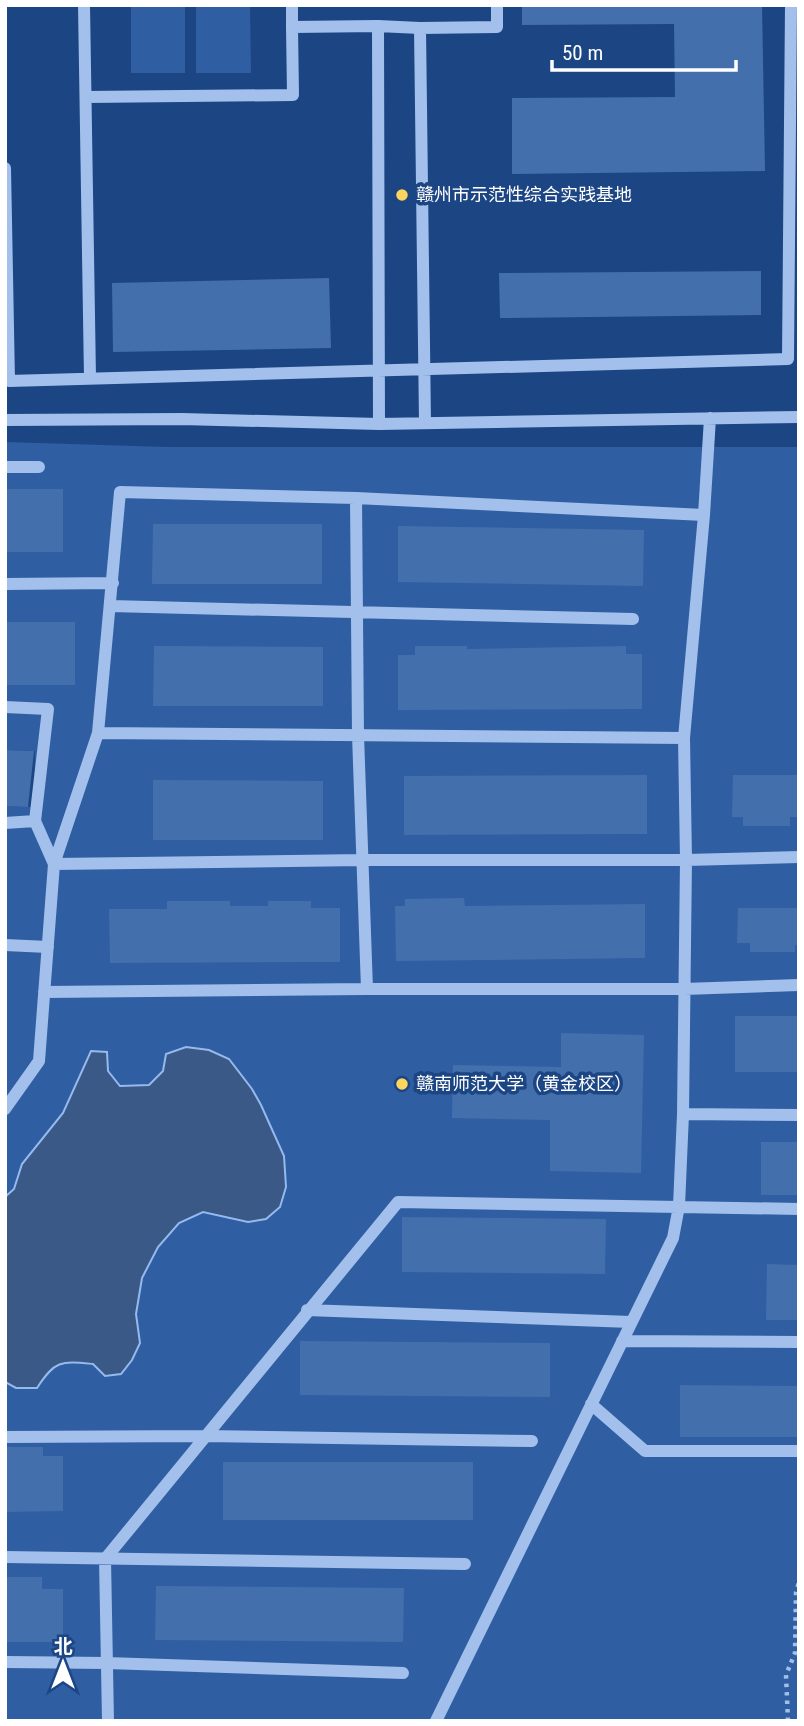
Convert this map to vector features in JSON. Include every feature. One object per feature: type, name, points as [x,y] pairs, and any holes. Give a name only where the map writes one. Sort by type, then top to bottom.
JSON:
[{"type":"street","points":[[84,5],[90,378]]},
{"type":"street","points":[[86,97],[293,95],[292,5]]},
{"type":"street","points":[[292,27],[497,27],[497,5]]},
{"type":"street","points":[[5,168],[9,381],[788,359],[791,5]]},
{"type":"street","points":[[378,26],[379,424]]},
{"type":"street","points":[[420,28],[425,423]]},
{"type":"street","points":[[5,419],[182,419],[379,424],[799,417]]},
{"type":"street","points":[[436,1721],[673,1238],[679,1206],[683,1114],[686,860],[684,738],[710,418]]},
{"type":"street","points":[[5,467],[39,467]]},
{"type":"street","points":[[5,1109],[39,1061],[54,864],[98,733],[120,492],[356,498],[704,515]]},
{"type":"street","points":[[356,498],[358,736],[367,989]]},
{"type":"street","points":[[5,584],[113,583]]},
{"type":"street","points":[[110,606],[633,619]]},
{"type":"street","points":[[5,707],[48,709],[35,821],[54,864]]},
{"type":"street","points":[[98,733],[684,738]]},
{"type":"street","points":[[5,823],[35,821]]},
{"type":"street","points":[[54,864],[799,857]]},
{"type":"street","points":[[5,945],[48,947]]},
{"type":"street","points":[[44,992],[684,989],[799,985]]},
{"type":"street","points":[[683,1114],[799,1115]]},
{"type":"street","points":[[108,1721],[105,1559],[398,1202],[799,1209]]},
{"type":"street","points":[[307,1310],[631,1322]]},
{"type":"street","points":[[622,1340],[799,1342]]},
{"type":"street","points":[[591,1404],[645,1451],[799,1451]]},
{"type":"street","points":[[5,1437],[205,1436],[532,1441]]},
{"type":"street","points":[[5,1557],[465,1564]]},
{"type":"street","points":[[5,1662],[403,1673]]},
{"type":"path","points":[[788,1721],[786,1675],[795,1653],[796,1592],[799,1583]]},
{"type":"shaded area","points":[[131,5],[185,5],[185,73],[131,73]]},
{"type":"shaded area","points":[[196,5],[250,5],[251,73],[196,73]]},
{"type":"shaded area","name":"赣南师范大学（黄金校区）","points":[[5,442],[168,447],[799,447],[799,1721],[5,1721],[5,806],[34,807],[35,751],[5,750],[5,685],[75,685],[75,623],[5,622]]},
{"type":"shaded area","points":[[186,1047],[209,1050],[229,1059],[252,1089],[284,1156],[286,1187],[280,1207],[266,1219],[248,1222],[203,1212],[179,1223],[158,1247],[142,1278],[136,1314],[140,1343],[121,1374],[105,1376],[93,1364],[66,1363],[54,1367],[37,1388],[16,1388],[5,1382],[5,1197],[14,1189],[22,1164],[63,1113],[91,1051],[107,1052],[108,1071],[120,1086],[149,1085],[163,1071],[166,1054]]},
{"type":"building","points":[[522,5],[762,5],[765,171],[512,174],[512,98],[675,97],[674,24],[522,25]]},
{"type":"building","points":[[761,271],[761,315],[500,318],[499,273]]},
{"type":"building","points":[[329,278],[331,348],[113,352],[112,283]]},
{"type":"building","points":[[5,489],[63,489],[63,552],[5,552]]},
{"type":"building","points":[[153,524],[322,524],[322,584],[152,584]]},
{"type":"building","points":[[398,526],[644,530],[643,586],[398,582]]},
{"type":"building","points":[[5,622],[75,622],[75,685],[5,685]]},
{"type":"building","points":[[154,646],[323,647],[323,706],[153,706]]},
{"type":"building","points":[[415,646],[467,646],[467,649],[626,646],[626,654],[642,654],[642,709],[398,710],[398,655],[415,655]]},
{"type":"building","points":[[5,750],[34,751],[28,807],[5,806]]},
{"type":"building","points":[[647,775],[647,834],[404,835],[404,776]]},
{"type":"building","points":[[733,775],[799,775],[799,817],[790,817],[790,826],[743,826],[743,817],[732,817]]},
{"type":"building","points":[[153,780],[323,781],[323,840],[153,840]]},
{"type":"building","points":[[464,898],[465,906],[645,904],[645,958],[396,961],[395,906],[405,906],[405,899]]},
{"type":"building","points":[[167,901],[230,901],[230,906],[268,906],[268,901],[311,901],[311,908],[340,908],[340,962],[110,963],[109,909],[167,909]]},
{"type":"building","points":[[738,908],[799,908],[799,945],[795,945],[795,952],[750,952],[750,943],[737,943]]},
{"type":"building","points":[[735,1016],[799,1016],[799,1072],[735,1072]]},
{"type":"building","points":[[561,1033],[644,1035],[641,1173],[550,1171],[550,1120],[452,1118],[453,1065],[561,1067]]},
{"type":"building","points":[[761,1142],[799,1142],[799,1195],[761,1195]]},
{"type":"building","points":[[402,1217],[606,1219],[605,1274],[402,1272]]},
{"type":"building","points":[[767,1264],[799,1265],[799,1320],[766,1320]]},
{"type":"building","points":[[300,1341],[550,1343],[550,1397],[300,1395]]},
{"type":"building","points":[[680,1385],[799,1386],[799,1437],[680,1437]]},
{"type":"building","points":[[5,1447],[43,1447],[43,1456],[63,1456],[63,1511],[5,1512]]},
{"type":"building","points":[[223,1462],[473,1462],[473,1520],[223,1520]]},
{"type":"building","points":[[5,1577],[42,1577],[42,1589],[63,1589],[63,1642],[5,1642]]},
{"type":"building","points":[[156,1586],[404,1588],[403,1642],[155,1640]]},
{"type":"place","name":"赣州市示范性综合实践基地","points":[[402,195]]},
{"type":"place","name":"赣南师范大学（黄金校区）","points":[[402,1084]]}]
